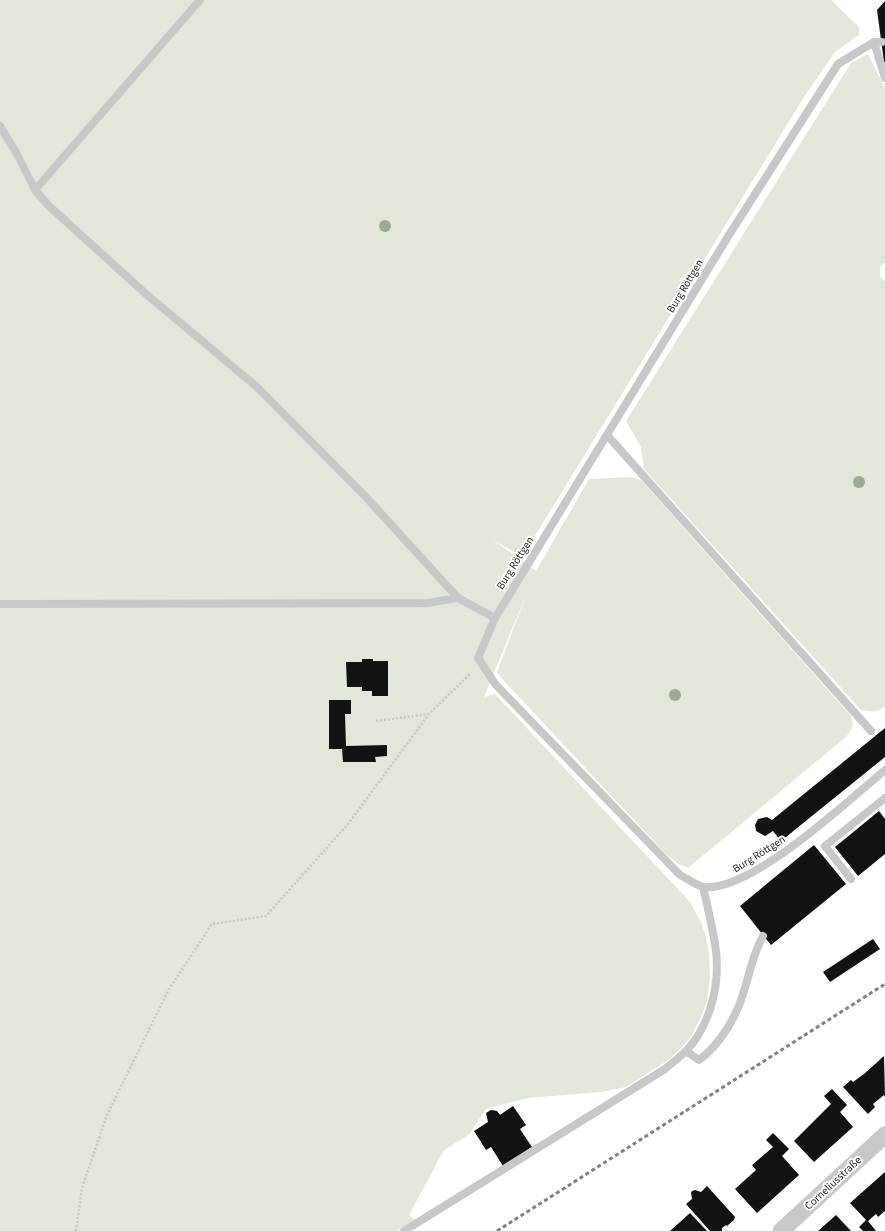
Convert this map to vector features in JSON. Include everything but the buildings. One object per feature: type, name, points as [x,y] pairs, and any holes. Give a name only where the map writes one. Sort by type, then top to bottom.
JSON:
[{"type":"street","name":"Corneliusstraße","points":[[781,1231],[885,1135]]},
{"type":"lane","points":[[35,190],[200,0]]},
{"type":"lane","name":"Burg Röttgen","points":[[482,663],[478,658],[494,618],[729,236],[838,64],[878,42],[885,78]]},
{"type":"lane","points":[[0,126],[17,154],[35,190],[55,211],[146,294],[257,387],[365,496],[458,598],[494,618]]},
{"type":"lane","points":[[607,435],[871,731]]},
{"type":"lane","points":[[0,604],[427,603],[458,598]]},
{"type":"lane","points":[[404,1231],[665,1069],[686,1051],[701,1031],[711,1008],[716,982],[716,952],[703,887],[680,875],[496,685],[482,663]]},
{"type":"lane","name":"Burg Röttgen","points":[[703,887],[733,883],[784,854],[885,770]]},
{"type":"lane","points":[[851,879],[825,846],[885,798]]},
{"type":"lane","points":[[686,1051],[699,1060],[710,1052],[726,1030],[744,992],[752,959],[763,936]]},
{"type":"path","points":[[76,1231],[82,1188],[107,1114],[169,989],[212,924],[266,916],[348,824],[429,714],[482,663]]},
{"type":"path","points":[[376,721],[429,714]]},
{"type":"shaded area","points":[[0,0],[831,0],[859,27],[859,35],[835,52],[804,97],[522,557],[492,539],[536,571],[589,479],[632,477],[642,481],[851,716],[853,726],[847,736],[688,868],[677,863],[666,854],[497,672],[527,593],[484,697],[495,694],[690,902],[702,924],[709,953],[710,976],[707,1001],[692,1035],[682,1047],[667,1061],[626,1087],[601,1092],[528,1098],[486,1109],[469,1135],[444,1150],[409,1215],[415,1220],[396,1231],[0,1231]]},
{"type":"shaded area","points":[[868,54],[885,88],[885,262],[880,267],[880,276],[885,282],[885,706],[877,711],[861,710],[644,469],[641,447],[626,421],[851,63]]},
{"type":"railway","points":[[497,1231],[885,984]]}]
